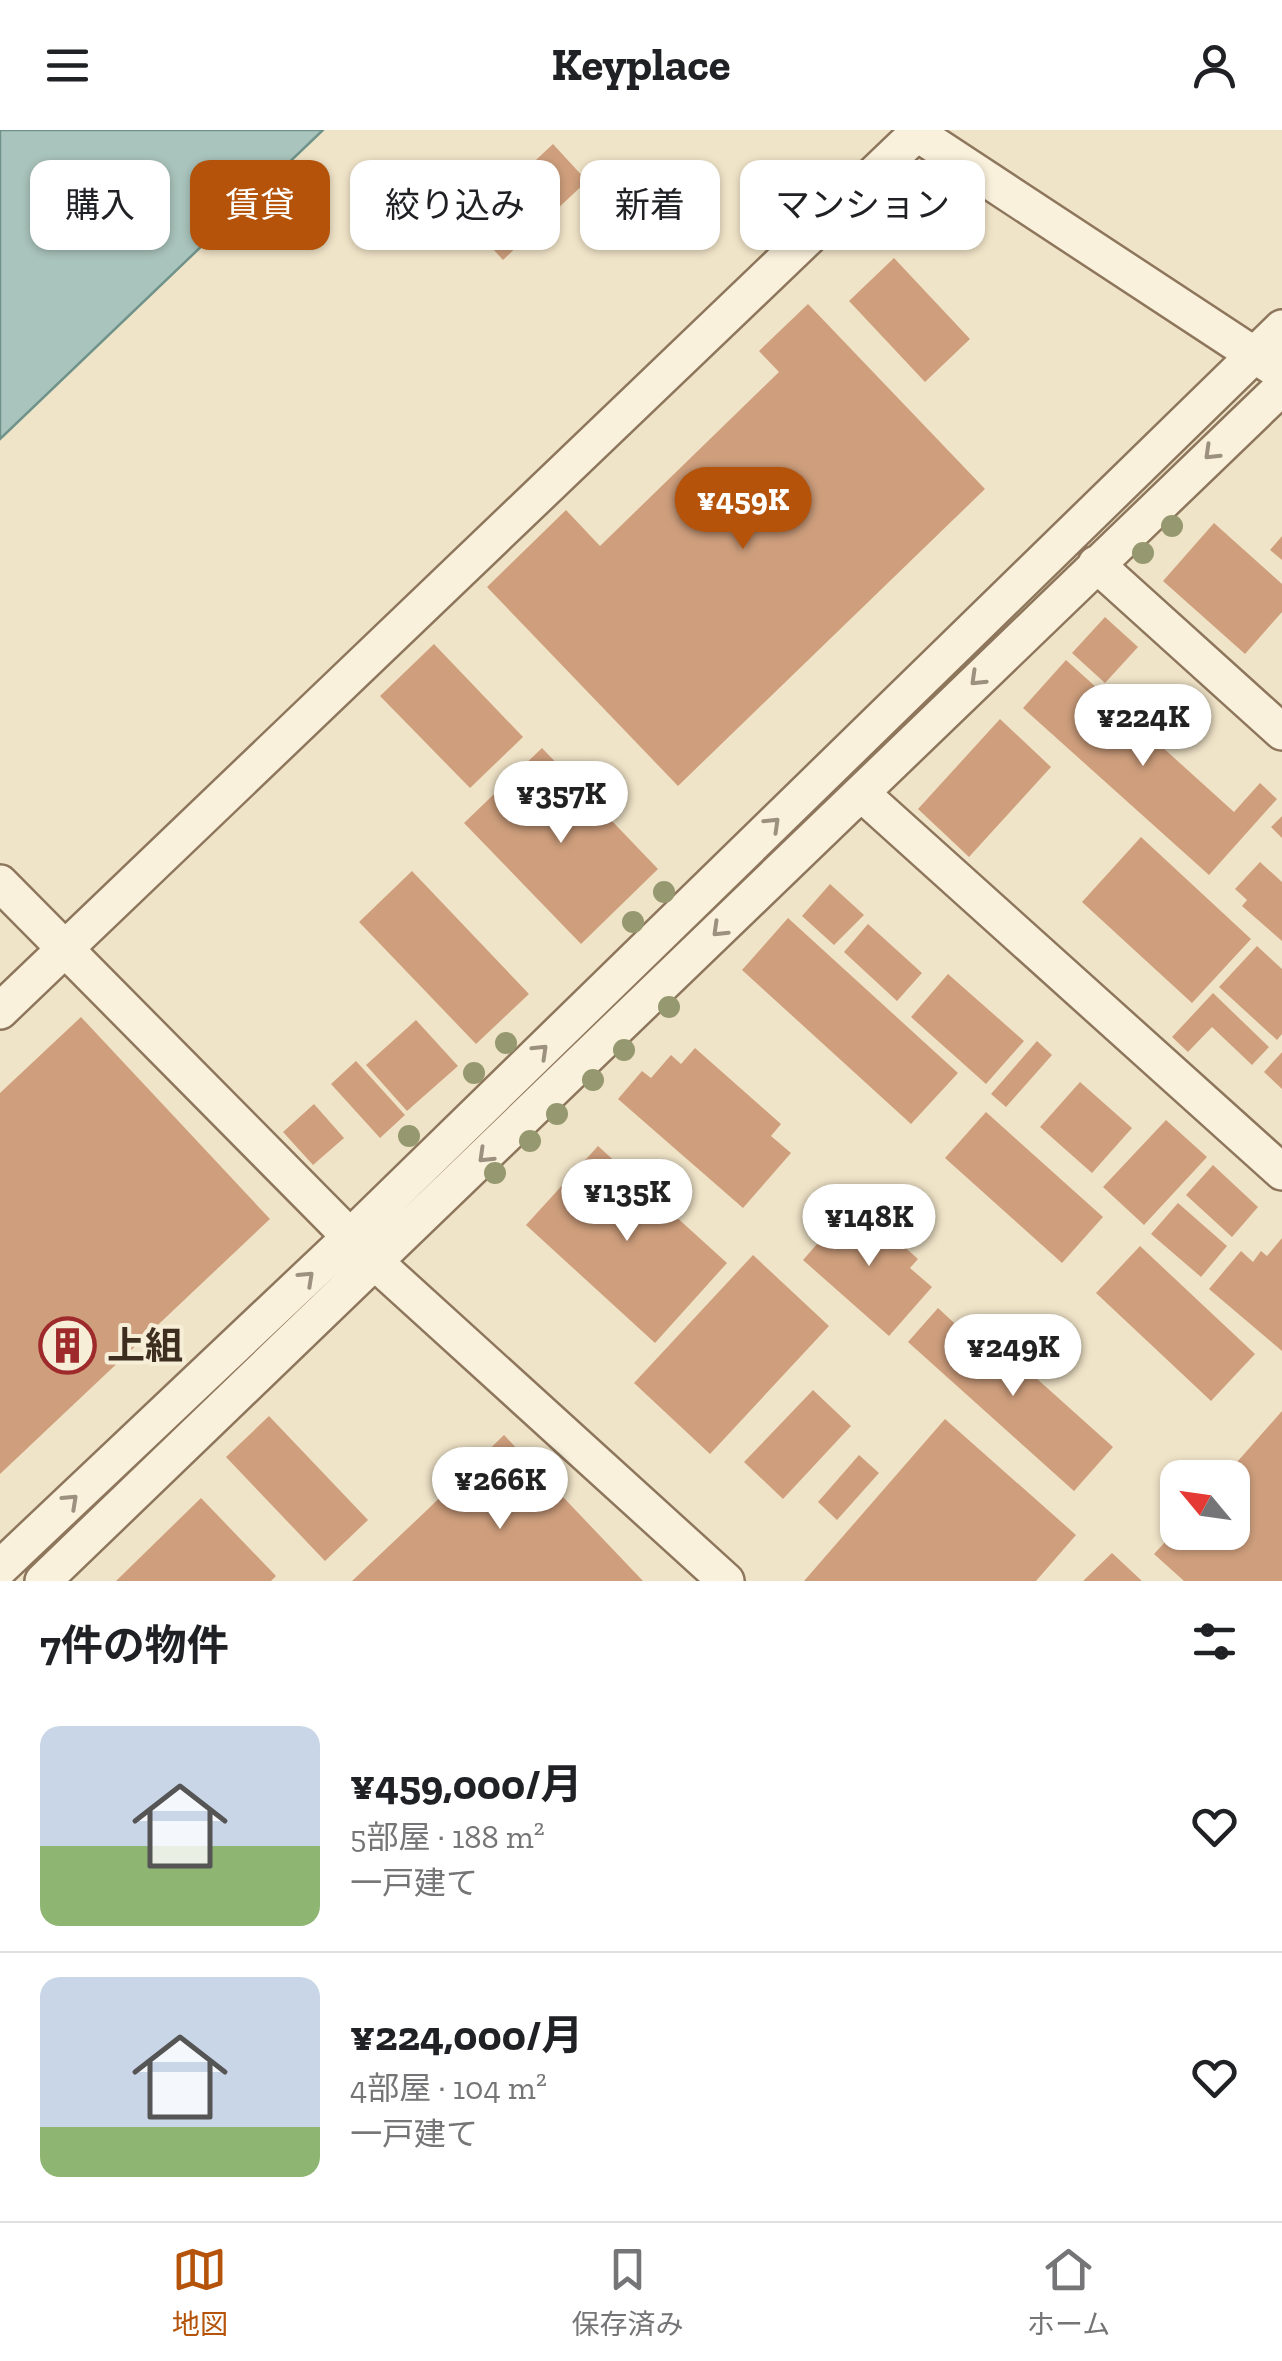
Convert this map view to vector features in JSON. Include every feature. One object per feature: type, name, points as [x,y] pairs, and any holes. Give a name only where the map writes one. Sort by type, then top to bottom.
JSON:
[{"type":"street","points":[[0,1011],[914,132],[1269,364]]},
{"type":"street","points":[[0,1568],[1269,364],[1282,328]]},
{"type":"street","points":[[42,1581],[1282,386]]},
{"type":"street","points":[[1096,564],[1282,732]]},
{"type":"street","points":[[861,793],[1282,1172]]},
{"type":"street","points":[[0,883],[376,1262],[726,1581]]},
{"type":"water","points":[[0,130],[323,130],[292,160],[190,160],[190,250],[198,250],[0,439]]},
{"type":"building","points":[[553,144],[580,173],[580,188],[560,206],[560,160],[536,160]]},
{"type":"building","points":[[494,250],[514,250],[503,260]]},
{"type":"building","points":[[894,258],[970,339],[925,382],[849,301]]},
{"type":"building","points":[[808,304],[985,489],[678,786],[487,587],[566,510],[600,546],[779,372],[759,351]]},
{"type":"building","points":[[1214,523],[1282,584],[1282,612],[1245,654],[1163,581]]},
{"type":"building","points":[[1282,536],[1282,560],[1270,550]]},
{"type":"building","points":[[1105,617],[1138,647],[1105,683],[1072,653]]},
{"type":"building","points":[[434,644],[523,737],[470,788],[380,696]]},
{"type":"building","points":[[1066,660],[1234,812],[1260,783],[1277,799],[1209,875],[1023,708]]},
{"type":"building","points":[[1000,719],[1051,767],[969,857],[918,809]]},
{"type":"building","points":[[542,748],[658,869],[581,944],[464,823]]},
{"type":"building","points":[[1282,816],[1282,838],[1271,827]]},
{"type":"building","points":[[1141,837],[1251,939],[1192,1003],[1082,902]]},
{"type":"building","points":[[1260,862],[1282,882],[1282,941],[1242,906],[1247,900],[1235,889]]},
{"type":"building","points":[[412,871],[529,994],[476,1044],[359,922]]},
{"type":"building","points":[[830,884],[864,915],[834,945],[802,916]]},
{"type":"building","points":[[788,918],[958,1073],[911,1124],[742,970]]},
{"type":"building","points":[[868,924],[922,973],[897,1001],[844,952]]},
{"type":"building","points":[[1257,946],[1282,969],[1282,1034],[1277,1040],[1219,987]]},
{"type":"building","points":[[948,974],[1024,1041],[986,1084],[911,1017]]},
{"type":"building","points":[[1213,993],[1269,1047],[1252,1065],[1212,1027],[1188,1052],[1172,1037]]},
{"type":"building","name":"上組","points":[[81,1017],[270,1219],[0,1474],[0,1093]]},
{"type":"building","points":[[416,1020],[458,1066],[407,1111],[366,1065]]},
{"type":"building","points":[[1037,1041],[1052,1055],[1006,1107],[991,1094]]},
{"type":"building","points":[[695,1048],[781,1124],[771,1136],[791,1153],[743,1208],[618,1099],[642,1071],[651,1078],[671,1055],[681,1064]]},
{"type":"building","points":[[1282,1052],[1282,1089],[1264,1072]]},
{"type":"building","points":[[356,1061],[405,1115],[380,1138],[331,1084]]},
{"type":"building","points":[[1080,1082],[1132,1128],[1092,1173],[1040,1127]]},
{"type":"building","points":[[314,1104],[344,1138],[313,1165],[283,1132]]},
{"type":"building","points":[[986,1112],[1103,1217],[1062,1263],[945,1158]]},
{"type":"building","points":[[1166,1120],[1207,1157],[1144,1225],[1103,1187]]},
{"type":"building","points":[[598,1146],[727,1263],[655,1343],[526,1225]]},
{"type":"building","points":[[1213,1165],[1258,1207],[1232,1237],[1186,1195]]},
{"type":"building","points":[[854,1202],[918,1259],[910,1268],[932,1287],[889,1336],[803,1260]]},
{"type":"building","points":[[1178,1203],[1227,1246],[1201,1277],[1151,1234]]},
{"type":"building","points":[[1282,1238],[1282,1351],[1209,1289],[1241,1251],[1253,1262],[1261,1251],[1267,1256]]},
{"type":"building","points":[[1140,1246],[1255,1354],[1211,1401],[1096,1293]]},
{"type":"building","points":[[753,1255],[829,1326],[710,1454],[634,1383]]},
{"type":"building","points":[[938,1308],[978,1345],[987,1334],[1113,1447],[1074,1491],[908,1342]]},
{"type":"building","points":[[813,1390],[851,1426],[783,1499],[744,1462]]},
{"type":"building","points":[[1282,1411],[1282,1581],[1184,1581],[1154,1554],[1160,1548],[1250,1550],[1250,1460],[1239,1460]]},
{"type":"building","points":[[269,1416],[368,1520],[325,1561],[226,1457]]},
{"type":"building","points":[[945,1419],[1076,1535],[1036,1581],[804,1581]]},
{"type":"building","points":[[504,1435],[643,1581],[352,1581],[426,1511]]},
{"type":"building","points":[[859,1455],[879,1473],[837,1520],[818,1502]]},
{"type":"building","points":[[201,1498],[276,1576],[271,1581],[116,1581]]},
{"type":"building","points":[[1112,1553],[1142,1581],[1083,1581]]},
{"type":"place","name":"上組","points":[[68,1346]]}]
